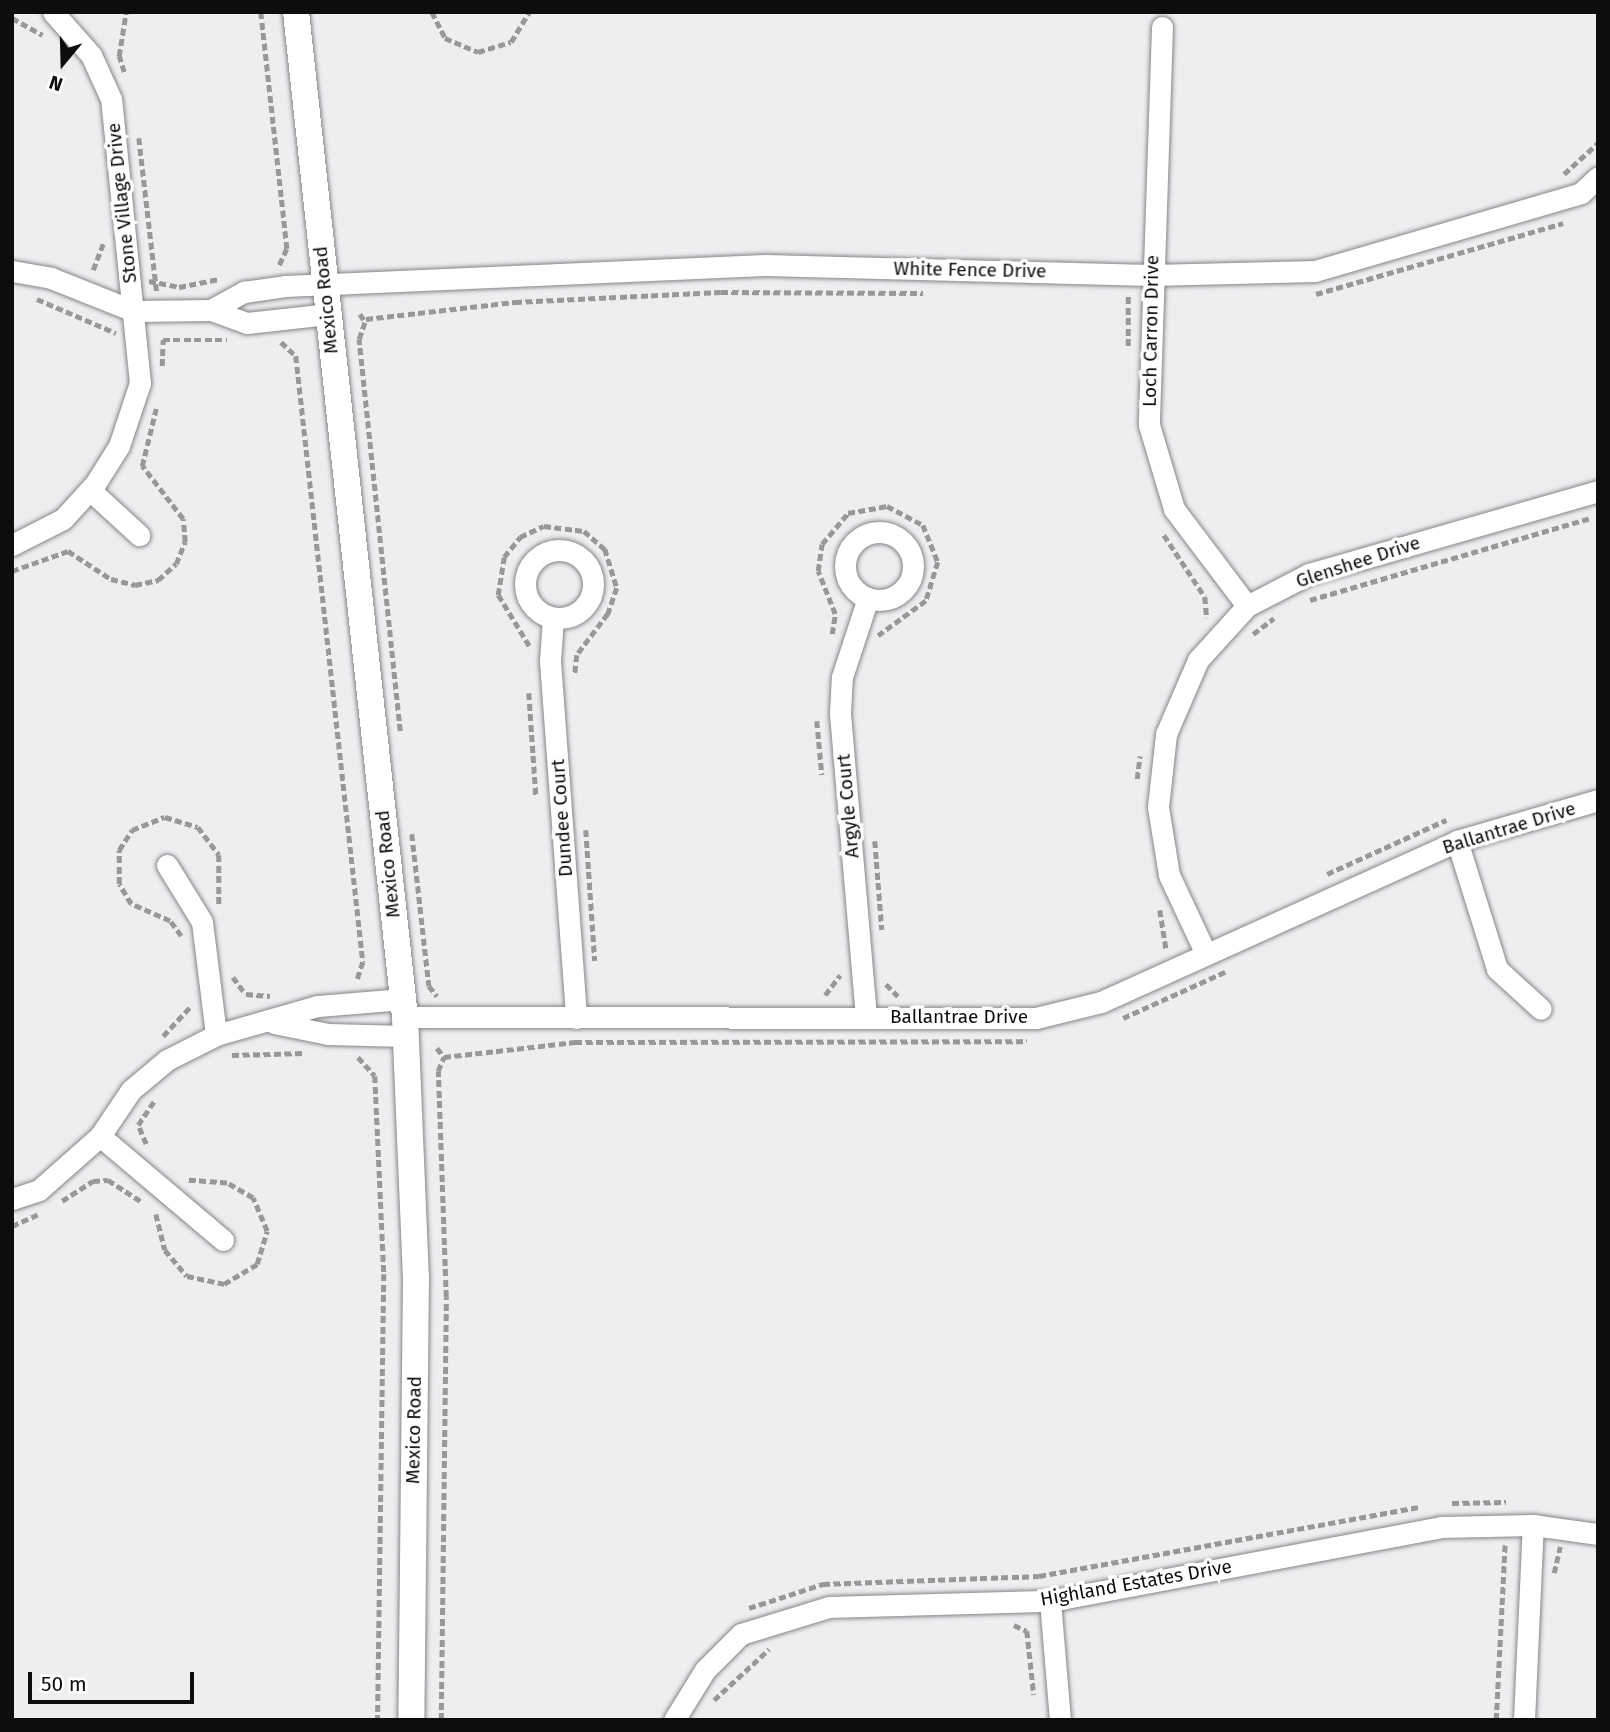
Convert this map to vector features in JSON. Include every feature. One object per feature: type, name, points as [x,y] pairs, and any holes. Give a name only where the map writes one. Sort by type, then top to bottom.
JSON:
[{"type":"street","name":"Mexico Road","points":[[296,12],[404,1017],[416,1277],[411,1720]]},
{"type":"street","name":"Stone Village Drive","points":[[12,545],[63,519],[90,490],[133,413],[140,383],[111,99],[94,59],[65,16]]},
{"type":"street","name":"Loch Carron Drive","points":[[1162,27],[1151,275],[1149,425],[1170,497],[1210,565],[1247,606]]},
{"type":"street","name":"White Fence Drive","points":[[211,310],[244,292],[325,284],[765,265],[1151,275],[1315,271],[1581,193],[1598,177]]},
{"type":"street","points":[[12,271],[51,278],[134,312],[211,310],[247,323],[328,314]]},
{"type":"street","points":[[90,490],[139,535]]},
{"type":"street","name":"Glenshee Drive","points":[[1206,954],[1169,875],[1158,807],[1166,734],[1198,660],[1247,606],[1309,574],[1598,491]]},
{"type":"street","name":"Argyle Court","points":[[866,1017],[840,713],[842,677],[868,598]]},
{"type":"street","name":"Dundee Court","points":[[553,618],[550,661],[576,1018]]},
{"type":"street","name":"Ballantrae Drive","points":[[404,1017],[1037,1018],[1101,1002],[1457,841],[1598,800]]},
{"type":"street","points":[[1457,841],[1497,970],[1541,1009]]},
{"type":"street","points":[[167,865],[202,922],[216,1035]]},
{"type":"street","points":[[12,1199],[38,1191],[100,1136],[131,1090],[167,1060],[216,1035],[272,1023],[318,1006],[404,1017]]},
{"type":"street","points":[[272,1023],[328,1034],[404,1017]]},
{"type":"street","points":[[100,1136],[223,1240]]},
{"type":"street","points":[[1524,1720],[1533,1525]]},
{"type":"street","name":"Highland Estates Drive","points":[[674,1720],[705,1670],[741,1634],[829,1607],[1050,1601],[1441,1527],[1501,1538],[1533,1525],[1598,1534]]},
{"type":"street","points":[[1050,1601],[1060,1720]]},
{"type":"path","points":[[261,12],[287,249],[275,269]]},
{"type":"path","points":[[432,12],[445,38],[478,52],[510,42],[529,12]]},
{"type":"path","points":[[12,18],[51,41]]},
{"type":"path","points":[[1557,178],[1598,143]]},
{"type":"path","points":[[93,270],[104,232]]},
{"type":"path","points":[[155,282],[179,287],[233,277]]},
{"type":"path","points":[[364,320],[515,302],[721,292],[938,293]]},
{"type":"path","points":[[1115,293],[1128,293],[1128,358]]},
{"type":"path","points":[[30,297],[122,336]]},
{"type":"path","points":[[360,314],[364,320],[359,340],[401,736]]},
{"type":"path","points":[[271,339],[289,345],[296,356],[363,962],[357,980],[345,987]]},
{"type":"path","points":[[161,382],[163,340],[233,340]]},
{"type":"path","points":[[12,571],[68,551],[111,579],[135,585],[158,580],[176,564],[185,542],[183,519],[142,466],[160,396]]},
{"type":"path","points":[[830,643],[835,614],[818,571],[821,544],[848,513],[887,506],[912,516],[931,537],[937,576],[926,601],[888,626],[874,649]]},
{"type":"path","points":[[1298,605],[1598,516]]},
{"type":"path","points":[[1160,526],[1205,597],[1209,611],[1199,631]]},
{"type":"path","points":[[1243,642],[1279,614]]},
{"type":"path","points":[[818,716],[824,790]]},
{"type":"path","points":[[1137,787],[1142,746]]},
{"type":"path","points":[[182,946],[175,925],[141,911],[119,884],[119,850],[132,831],[153,819],[177,818],[208,835],[221,865],[215,895],[222,918]]},
{"type":"path","points":[[1318,878],[1415,829],[1455,818]]},
{"type":"path","points":[[410,827],[429,986],[444,1000]]},
{"type":"path","points":[[874,833],[882,937]]},
{"type":"path","points":[[1156,901],[1168,936],[1162,956]]},
{"type":"path","points":[[819,997],[840,979],[840,959]]},
{"type":"path","points":[[1114,1021],[1234,967]]},
{"type":"path","points":[[232,968],[246,994],[283,994]]},
{"type":"path","points":[[883,974],[887,987],[907,998]]},
{"type":"path","points":[[159,1039],[189,1011],[189,993]]},
{"type":"path","points":[[444,1057],[575,1042],[1037,1040]]},
{"type":"path","points":[[437,1048],[444,1057]]},
{"type":"path","points":[[223,1057],[265,1050],[313,1053]]},
{"type":"path","points":[[349,1055],[366,1061],[375,1076],[384,1274],[378,1720]]},
{"type":"path","points":[[441,1720],[446,1297],[438,1071],[444,1057]]},
{"type":"path","points":[[138,1135],[142,1115],[163,1093]]},
{"type":"path","points":[[1448,1503],[1510,1502]]},
{"type":"path","points":[[737,1614],[779,1594],[823,1584],[1039,1576],[1434,1505]]},
{"type":"path","points":[[1496,1720],[1501,1538],[1532,1546],[1567,1548]]},
{"type":"path","points":[[1000,1623],[1027,1631],[1035,1707]]},
{"type":"path","points":[[708,1708],[746,1665],[777,1645]]}]
